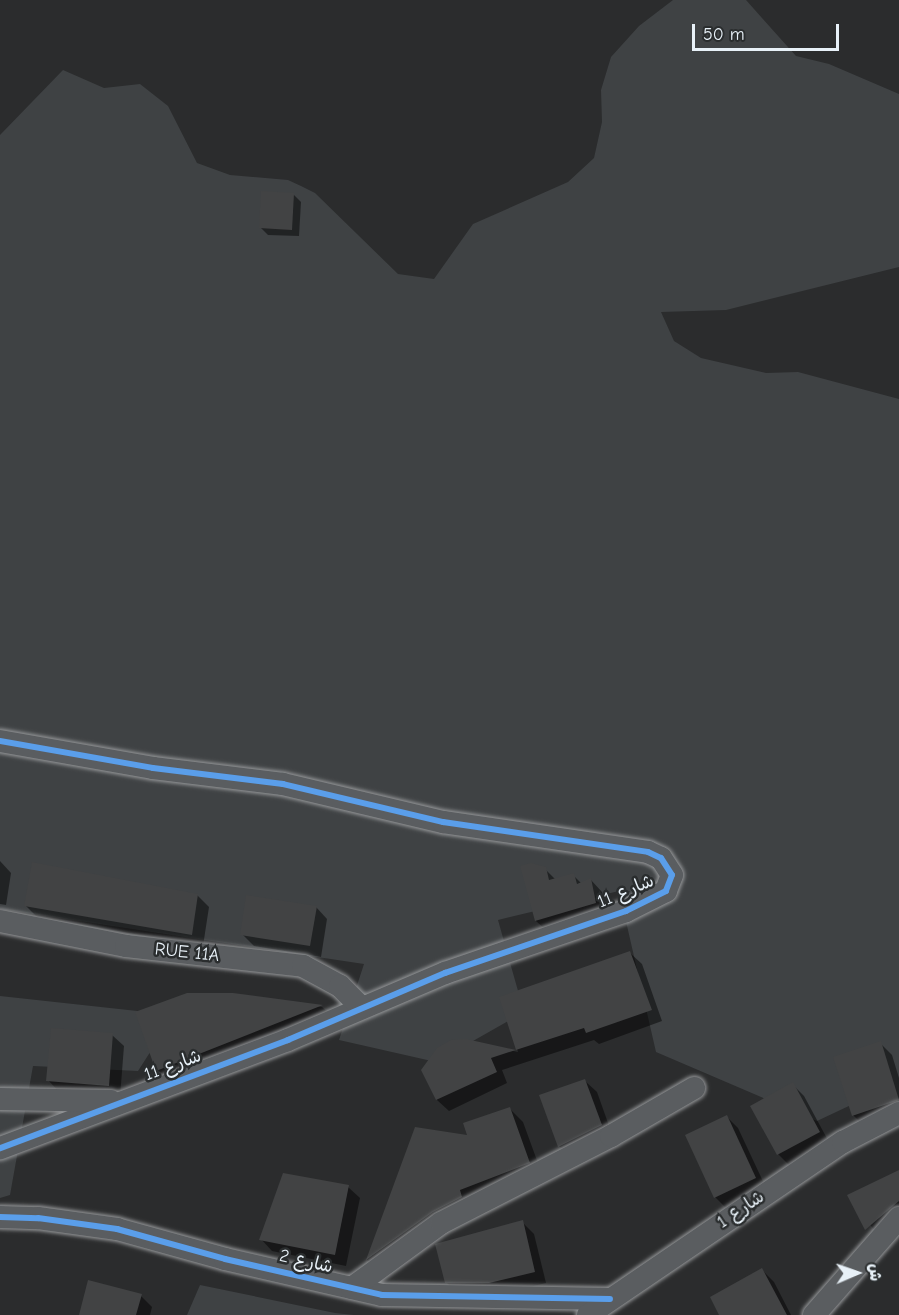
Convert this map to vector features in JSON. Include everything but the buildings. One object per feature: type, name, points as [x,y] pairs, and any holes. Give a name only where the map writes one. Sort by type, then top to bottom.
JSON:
[{"type":"street","name":"شارع 11","points":[[0,741],[153,768],[283,784],[442,822],[648,852],[670,867],[671,885],[658,897],[515,947],[361,1007],[288,1040],[0,1148]]},
{"type":"street","name":"RUE 11A","points":[[0,921],[126,946],[303,966],[340,986],[361,1007]]},
{"type":"street","points":[[352,1288],[441,1222],[611,1136],[694,1088]]},
{"type":"street","points":[[0,1099],[122,1101]]},
{"type":"street","name":"شارع 1","points":[[588,1315],[843,1142],[899,1113]]},
{"type":"street","name":"شارع 2","points":[[0,1217],[117,1230],[352,1288],[423,1298],[610,1299]]},
{"type":"street","points":[[814,1315],[899,1218]]},
{"type":"shaded area","points":[[673,0],[746,0],[796,56],[829,64],[899,94],[899,267],[726,310],[661,312],[674,341],[701,358],[766,373],[798,372],[899,399],[899,1107],[887,1088],[817,1121],[656,1052],[619,891],[498,920],[524,1012],[436,1062],[339,1040],[364,964],[0,909],[0,135],[63,70],[104,88],[140,84],[168,106],[197,163],[230,175],[288,180],[301,186],[315,193],[398,274],[434,279],[473,224],[568,182],[594,158],[602,122],[601,90],[611,57],[639,26]]},
{"type":"shaded area","points":[[0,996],[174,1015],[138,1071],[33,1066],[10,1195],[0,1198]]},
{"type":"shaded area","points":[[200,1285],[335,1313],[354,1315],[187,1315]]},
{"type":"cycle path","points":[[0,741],[153,768],[283,784],[443,822],[648,852],[661,858],[672,875],[666,891],[626,911],[445,973],[288,1040],[0,1148]]},
{"type":"cycle path","points":[[0,1217],[38,1218],[117,1229],[225,1259],[382,1295],[610,1299]]}]
